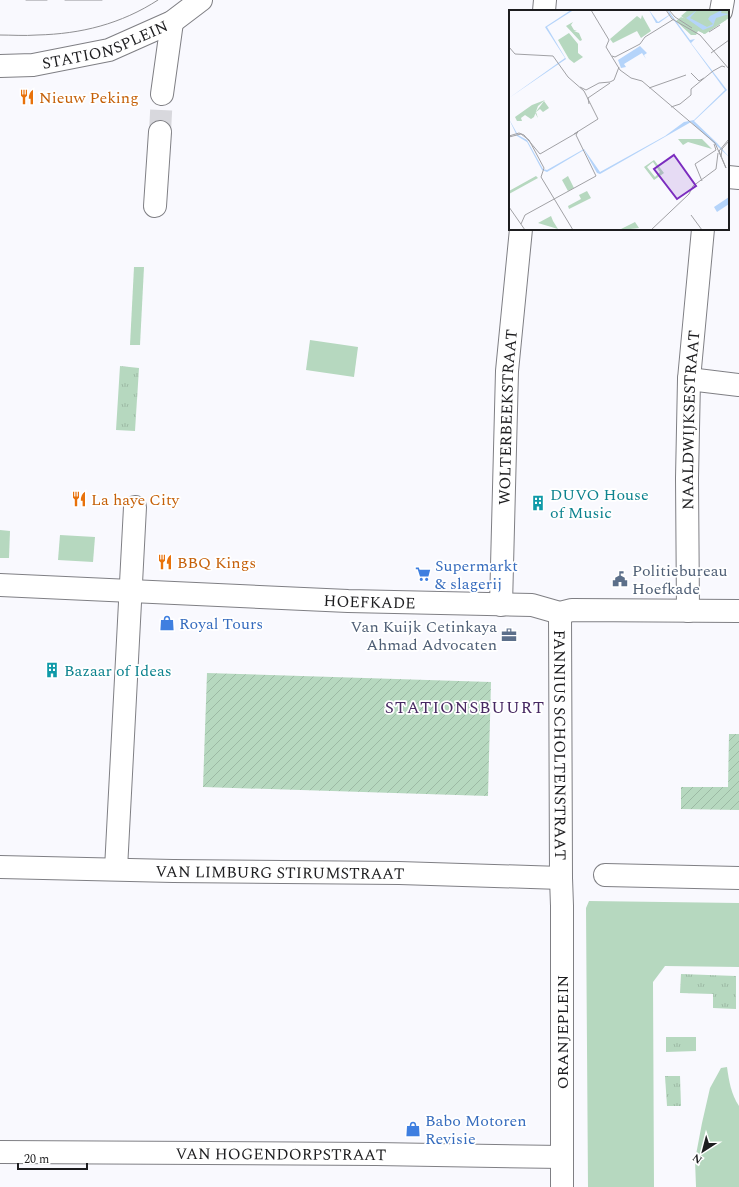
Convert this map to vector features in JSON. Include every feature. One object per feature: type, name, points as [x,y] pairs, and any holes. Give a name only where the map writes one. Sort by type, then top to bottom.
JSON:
[{"type":"street","name":"STATIONSPLEIN","points":[[0,66],[33,65],[109,50],[172,22],[201,0]]},
{"type":"street","points":[[544,10],[545,0]]},
{"type":"street","points":[[721,10],[723,0]]},
{"type":"street","points":[[162,94],[172,22]]},
{"type":"street","points":[[155,206],[160,132]]},
{"type":"street","points":[[729,177],[739,178]]},
{"type":"street","name":"WOLTERBEEKSTRAAT","points":[[501,605],[507,371],[521,230]]},
{"type":"street","name":"NAALDWIJKSESTRAAT","points":[[688,611],[687,478],[689,379],[703,230]]},
{"type":"street","points":[[689,379],[739,385]]},
{"type":"street","points":[[116,869],[135,507]]},
{"type":"street","name":"HOEFKADE","points":[[0,585],[348,601],[532,605],[560,613],[572,610],[739,611]]},
{"type":"street","name":"FANNIUS SCHOLTENSTRAAT","points":[[560,613],[561,878]]},
{"type":"street","name":"VAN LIMBURG STIRUMSTRAAT","points":[[0,867],[116,869],[173,872],[399,873],[561,878]]},
{"type":"street","points":[[605,875],[739,878]]},
{"type":"street","name":"ORANJEPLEIN","points":[[561,878],[562,1187]]},
{"type":"street","name":"VAN HOGENDORPSTRAAT","points":[[0,1152],[376,1154],[562,1157]]},
{"type":"green space","points":[[134,267],[144,267],[140,345],[130,345]]},
{"type":"green space","points":[[310,340],[358,347],[354,377],[306,370]]},
{"type":"green space","points":[[120,366],[139,368],[135,431],[116,430]]},
{"type":"green space","points":[[0,530],[10,531],[9,558],[0,558]]},
{"type":"green space","points":[[60,535],[95,537],[93,562],[58,560]]},
{"type":"green space","points":[[207,673],[491,682],[488,796],[203,787]]},
{"type":"green space","points":[[729,734],[739,734],[739,810],[681,809],[681,787],[728,787]]},
{"type":"green space","points":[[589,901],[739,903],[739,967],[665,966],[653,982],[654,1187],[588,1187],[586,908]]},
{"type":"green space","points":[[681,974],[736,976],[736,1009],[713,1008],[713,994],[680,993]]},
{"type":"green space","points":[[666,1037],[696,1037],[696,1051],[666,1052]]},
{"type":"green space","points":[[727,1067],[732,1092],[739,1106],[739,1187],[696,1187],[695,1160],[710,1088],[721,1068]]},
{"type":"green space","points":[[665,1076],[680,1076],[681,1106],[667,1106]]},
{"type":"tunnel","points":[[160,132],[162,94]]},
{"type":"tram line","points":[[26,0],[47,0]]},
{"type":"tram line","points":[[65,0],[102,0]]},
{"type":"tram line","points":[[0,35],[53,34],[85,30],[130,15],[158,0]]},
{"type":"place","name":"Nieuw Peking","points":[[27,97]]},
{"type":"place","name":"La haye City","points":[[79,499]]},
{"type":"place","name":"DUVO House of Music","points":[[538,503]]},
{"type":"place","name":"BBQ Kings","points":[[165,562]]},
{"type":"place","name":"Supermarkt & slagerij","points":[[423,574]]},
{"type":"place","name":"Politiebureau Hoefkade","points":[[620,579]]},
{"type":"place","name":"Royal Tours","points":[[167,623]]},
{"type":"place","name":"Van Kuijk Cetinkaya Ahmad Advocaten","points":[[509,635]]},
{"type":"place","name":"Bazaar of Ideas","points":[[52,670]]},
{"type":"place","name":"Babo Motoren Revisie","points":[[413,1129]]},
{"type":"district","name":"STATIONSBUURT","points":[[465,707]]}]
